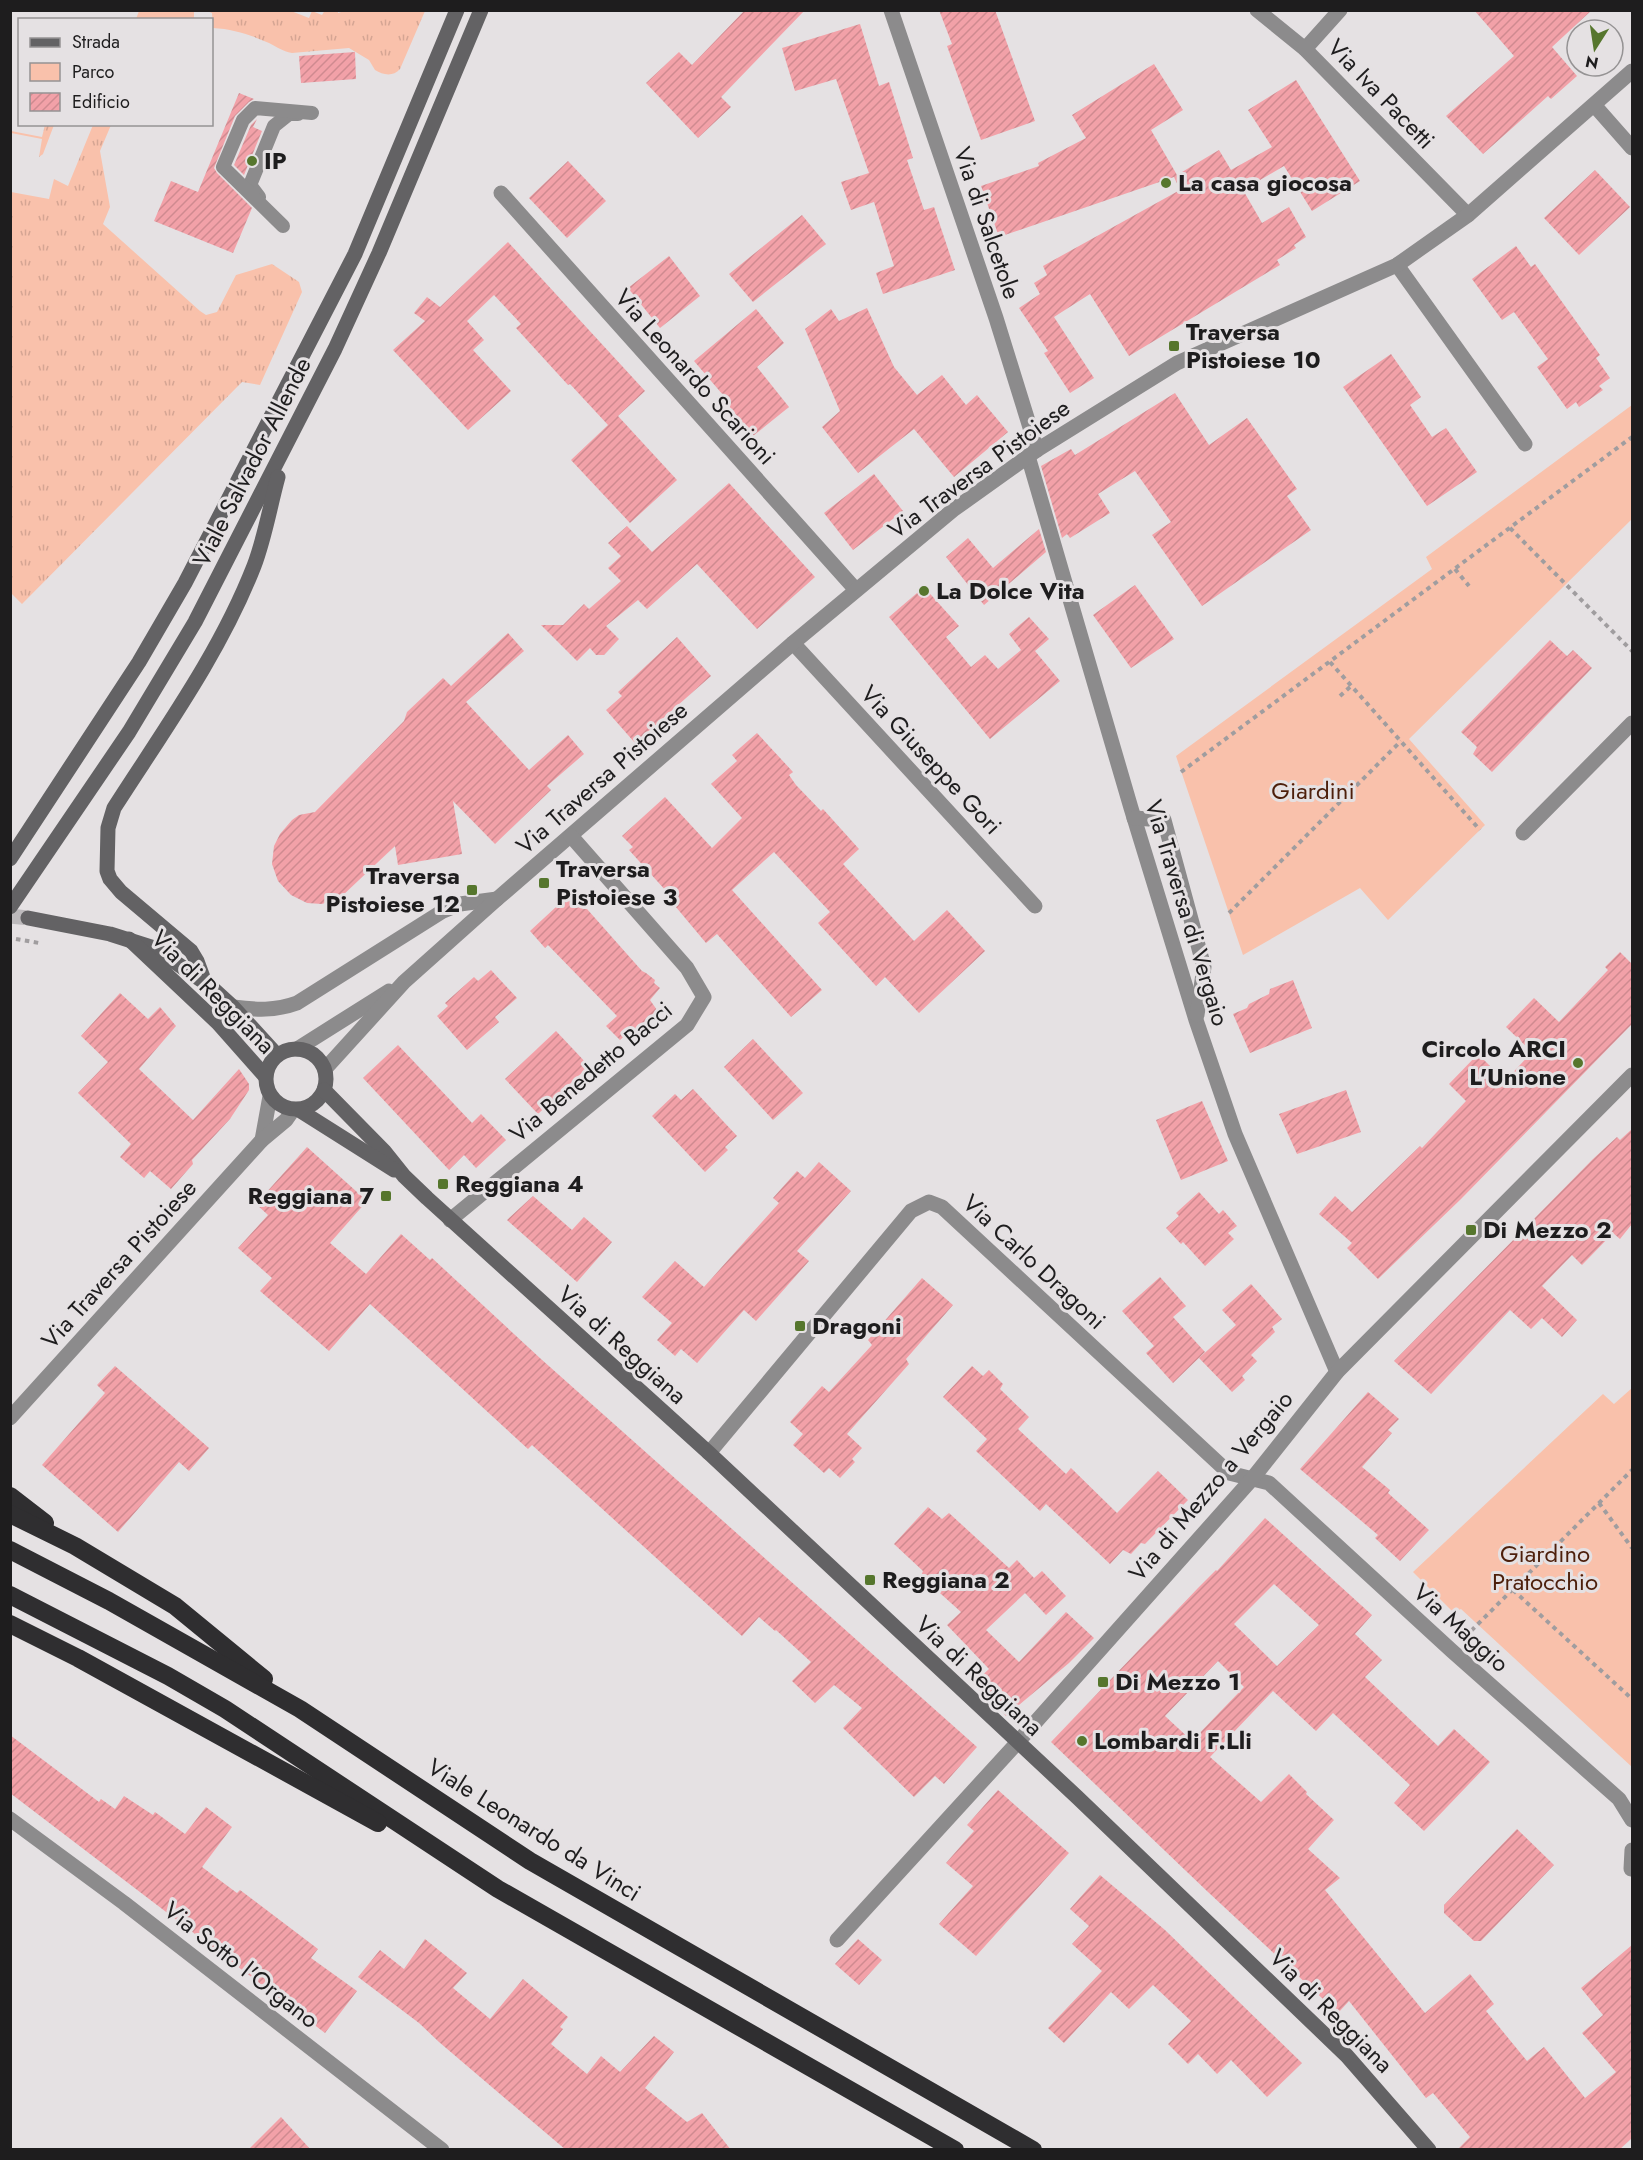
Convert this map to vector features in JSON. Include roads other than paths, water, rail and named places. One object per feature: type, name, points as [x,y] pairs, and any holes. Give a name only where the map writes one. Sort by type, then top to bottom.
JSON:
[{"type":"highway","points":[[10,1496],[75,1546],[189,1617],[300,1709]]},
{"type":"highway","points":[[10,1514],[75,1546]]},
{"type":"highway","name":"Viale Leonardo da Vinci","points":[[10,1550],[109,1601],[300,1709],[530,1861],[1033,2150]]},
{"type":"highway","points":[[10,1595],[168,1676],[225,1709],[498,1889]]},
{"type":"highway","points":[[10,1624],[78,1658],[498,1889],[955,2150]]},
{"type":"main road","name":"Viale Salvador Allende","points":[[10,859],[140,662],[212,531],[355,254],[457,10]]},
{"type":"main road","name":"Viale Salvador Allende","points":[[10,907],[129,732],[172,663],[285,449],[335,349],[379,253],[481,10]]},
{"type":"main road","points":[[204,980],[191,951],[120,892],[110,879],[107,871],[108,828],[114,808],[195,683],[248,579],[260,547],[285,449]]},
{"type":"main road","name":"Via di Reggiana","points":[[28,918],[97,931],[154,948],[204,980],[233,1007],[277,1055]]},
{"type":"main road","name":"Via di Reggiana","points":[[129,939],[207,1012],[265,1076]]},
{"type":"main road","name":"Via di Reggiana","points":[[325,1069],[317,1057],[311,1053],[290,1049],[277,1055],[269,1065],[265,1076],[270,1096],[279,1105],[296,1110],[404,1176]]},
{"type":"main road","points":[[296,1110],[312,1106],[321,1096],[324,1090],[325,1069]]},
{"type":"main road","name":"Via di Reggiana","points":[[324,1090],[384,1151],[404,1176],[450,1220],[709,1453],[1077,1797],[1347,2056],[1429,2150]]},
{"type":"street","name":"Via di Salcetole","points":[[891,10],[996,318],[1033,453]]},
{"type":"street","name":"Via Iva Pacetti","points":[[1257,10],[1305,50],[1468,215]]},
{"type":"street","points":[[1305,50],[1340,10]]},
{"type":"street","name":"Via Traversa Pistoiese","points":[[325,1069],[404,982],[497,899],[856,590],[953,510],[1033,453],[1177,363],[1396,265],[1468,215],[1632,71]]},
{"type":"street","points":[[1594,106],[1632,148]]},
{"type":"street","name":"Via Leonardo Scarioni","points":[[501,193],[856,590]]},
{"type":"street","points":[[1396,265],[1525,444]]},
{"type":"street","name":"Via Traversa di Vergaio","points":[[1033,453],[1134,818],[1196,1020],[1235,1134],[1336,1372]]},
{"type":"street","name":"Via Giuseppe Gori","points":[[794,644],[1035,906]]},
{"type":"street","points":[[1523,833],[1632,723]]},
{"type":"street","points":[[1134,818],[1164,820],[1204,968],[1196,1020]]},
{"type":"street","name":"Via Benedetto Bacci","points":[[450,1220],[687,1025],[704,997],[687,968],[571,836]]},
{"type":"street","points":[[233,1007],[270,1010],[297,1003],[443,911],[460,904],[497,899]]},
{"type":"street","name":"Via Traversa Pistoiese","points":[[297,1049],[404,982]]},
{"type":"street","name":"Via di Mezzo a Vergaio","points":[[837,1940],[1017,1743],[1252,1479],[1336,1372],[1632,1075]]},
{"type":"street","points":[[262,1140],[270,1096]]},
{"type":"street","name":"Via Traversa Pistoiese","points":[[10,1418],[262,1140],[296,1110]]},
{"type":"street","name":"Via Carlo Dragoni","points":[[709,1453],[911,1211],[929,1202],[942,1207],[1229,1473],[1252,1479]]},
{"type":"street","name":"Via Maggio","points":[[1252,1479],[1269,1483],[1452,1651],[1618,1798],[1632,1820]]},
{"type":"street","name":"Via Sotto l'Organo","points":[[10,1820],[133,1910],[442,2150]]},
{"type":"street","points":[[1631,1869],[1632,1850]]},
{"type":"lane","points":[[255,108],[312,113],[289,114],[274,126],[250,185],[283,226],[223,167],[243,120],[255,108]]},
{"type":"tunnel","points":[[10,916],[28,918]]},
{"type":"place","name":"IP","points":[[252,161]]},
{"type":"place","name":"La casa giocosa","points":[[1166,183]]},
{"type":"place","name":"Traversa Pistoiese 10","points":[[1174,346]]},
{"type":"place","name":"La Dolce Vita","points":[[924,591]]},
{"type":"place","name":"Traversa Pistoiese 3","points":[[544,883]]},
{"type":"place","name":"Traversa Pistoiese 12","points":[[472,890]]},
{"type":"place","name":"Circolo ARCI L'Unione","points":[[1578,1063]]},
{"type":"place","name":"Reggiana 4","points":[[443,1184]]},
{"type":"place","name":"Reggiana 7","points":[[386,1196]]},
{"type":"place","name":"Di Mezzo 2","points":[[1471,1230]]},
{"type":"place","name":"Dragoni","points":[[800,1326]]},
{"type":"place","name":"Reggiana 2","points":[[870,1580]]},
{"type":"place","name":"Di Mezzo 1","points":[[1103,1682]]},
{"type":"place","name":"Lombardi F.Lli","points":[[1082,1741]]},
{"type":"park label","name":"Giardini","points":[[1313,791]]},
{"type":"park label","name":"Giardino Pratocchio","points":[[1545,1568]]}]
